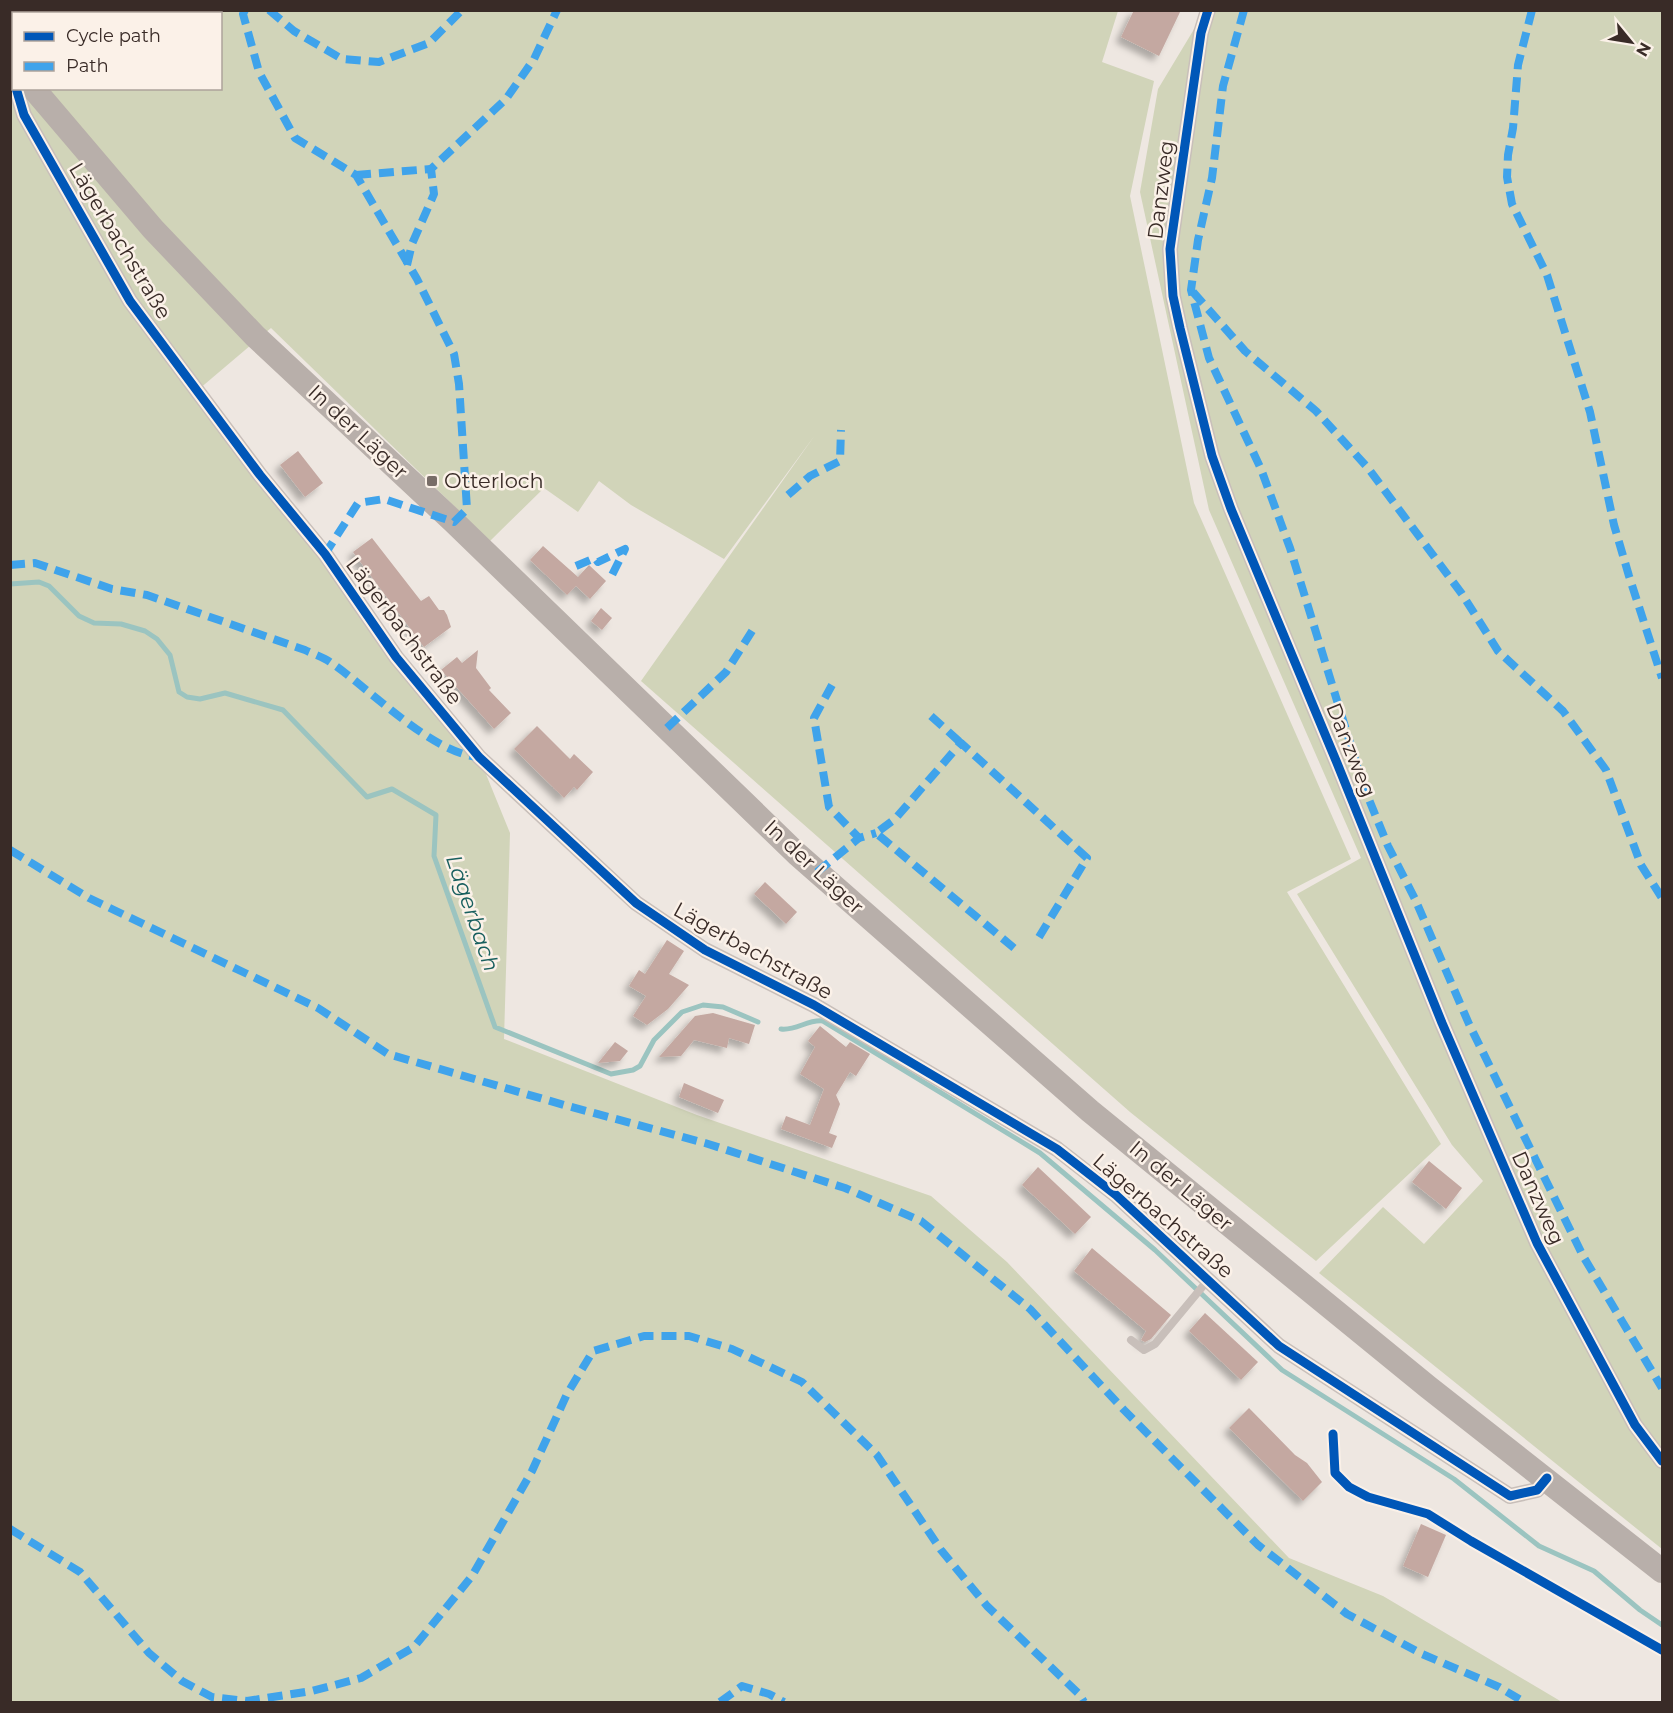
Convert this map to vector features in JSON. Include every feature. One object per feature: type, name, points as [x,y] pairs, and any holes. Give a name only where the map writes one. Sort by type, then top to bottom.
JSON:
[{"type":"main road","name":"In der Läger","points":[[35,90],[153,229],[255,336],[470,538],[797,854],[1099,1118],[1419,1379],[1662,1571]]},
{"type":"street","name":"Danzweg","points":[[1208,10],[1201,33],[1170,249],[1173,296],[1179,328],[1212,456],[1231,509],[1338,763],[1442,1023],[1537,1243],[1635,1425],[1662,1461]]},
{"type":"street","name":"Lägerbachstraße","points":[[17,90],[24,115],[130,301],[260,475],[325,554],[396,657],[479,757],[636,903],[705,950],[814,1005],[1057,1149],[1116,1195],[1205,1283],[1279,1346],[1510,1496],[1537,1490],[1547,1478]]},
{"type":"lane","points":[[1131,1340],[1144,1350],[1155,1344],[1205,1283]]},
{"type":"green space","points":[[11,11],[1118,11],[1102,62],[1154,81],[1130,196],[1194,503],[1351,859],[1287,892],[1441,1144],[1316,1261],[1130,1112],[641,681],[815,435],[724,559],[631,505],[599,481],[578,512],[544,488],[490,541],[271,328],[192,395],[479,757],[510,833],[504,1039],[697,1115],[931,1196],[1007,1262],[1289,1558],[1383,1596],[1562,1702],[11,1702]]},
{"type":"green space","points":[[1205,11],[1662,11],[1662,1549],[1319,1273],[1383,1207],[1424,1244],[1483,1181],[1452,1145],[1297,894],[1361,858],[1209,510],[1140,192],[1158,89]]},
{"type":"building","points":[[1134,10],[1181,10],[1159,56],[1121,37]]},
{"type":"building","points":[[298,451],[323,483],[305,497],[280,465]]},
{"type":"building","points":[[372,538],[421,601],[429,596],[439,610],[444,610],[447,615],[451,627],[424,647],[353,552]]},
{"type":"building","points":[[543,546],[578,577],[589,565],[606,581],[590,599],[576,586],[567,595],[530,560]]},
{"type":"building","points":[[601,608],[612,618],[602,630],[591,621]]},
{"type":"building","points":[[478,650],[476,668],[491,688],[489,690],[511,713],[494,729],[441,670],[457,657],[462,663]]},
{"type":"building","points":[[537,726],[570,759],[574,754],[593,772],[577,790],[574,787],[564,798],[514,749]]},
{"type":"building","points":[[765,882],[797,912],[786,924],[754,894]]},
{"type":"building","points":[[667,940],[684,951],[669,974],[689,985],[668,1009],[647,1025],[633,1016],[646,996],[629,986],[639,970],[645,974]]},
{"type":"building","points":[[713,1013],[755,1025],[749,1044],[729,1038],[727,1048],[694,1040],[681,1056],[659,1057],[695,1016]]},
{"type":"building","points":[[820,1026],[846,1047],[850,1042],[870,1054],[856,1076],[850,1072],[836,1095],[840,1104],[829,1133],[837,1136],[832,1148],[781,1129],[786,1116],[810,1125],[824,1089],[800,1074],[815,1047],[808,1041]]},
{"type":"building","points":[[615,1042],[628,1051],[620,1061],[598,1063]]},
{"type":"building","points":[[684,1083],[724,1100],[718,1113],[679,1097]]},
{"type":"building","points":[[1429,1161],[1462,1188],[1446,1209],[1412,1182]]},
{"type":"building","points":[[1038,1167],[1091,1217],[1075,1234],[1022,1185]]},
{"type":"building","points":[[1092,1248],[1171,1315],[1151,1339],[1145,1342],[1141,1340],[1146,1331],[1074,1271]]},
{"type":"building","points":[[1205,1313],[1258,1362],[1241,1380],[1189,1331]]},
{"type":"building","points":[[1249,1408],[1295,1455],[1307,1463],[1322,1482],[1303,1501],[1229,1428]]},
{"type":"building","points":[[1421,1524],[1446,1535],[1428,1577],[1403,1566]]},
{"type":"waterway","name":"Lägerbach","points":[[10,584],[39,582],[49,586],[79,616],[94,623],[121,624],[145,631],[157,639],[170,655],[179,692],[187,697],[200,699],[225,693],[283,710],[367,797],[392,789],[436,815],[434,856],[495,1027],[611,1074],[633,1070],[640,1066],[654,1040],[682,1012],[703,1005],[723,1007],[758,1022]]},
{"type":"waterway","name":"Lägerbach","points":[[781,1029],[823,1021],[1040,1153],[1155,1250],[1282,1370],[1454,1479],[1539,1546],[1594,1571],[1640,1610],[1662,1625]]},
{"type":"marked path","points":[[245,10],[243,14],[259,72],[295,138],[356,175],[417,279],[454,354],[459,384],[467,509],[454,522],[384,499],[358,503],[325,554]]},
{"type":"marked path","points":[[269,10],[294,31],[342,59],[379,62],[429,43],[462,10]]},
{"type":"marked path","points":[[407,265],[412,244],[434,194],[431,169],[506,99],[534,59],[557,10]]},
{"type":"marked path","points":[[1244,10],[1223,86],[1212,178],[1198,240],[1191,290],[1209,358],[1261,469],[1290,548],[1363,785],[1388,846],[1415,899],[1469,1024],[1583,1256],[1662,1388]]},
{"type":"marked path","points":[[1532,10],[1518,65],[1513,128],[1508,155],[1507,177],[1512,204],[1547,275],[1590,412],[1614,525],[1662,678]]},
{"type":"marked path","points":[[356,175],[431,169]]},
{"type":"marked path","points":[[1193,292],[1245,351],[1316,411],[1368,468],[1462,594],[1498,651],[1563,711],[1606,770],[1641,865],[1662,898]]},
{"type":"marked path","points":[[788,495],[810,476],[840,461],[841,430]]},
{"type":"marked path","points":[[576,566],[595,558],[598,562],[625,549],[610,579]]},
{"type":"marked path","points":[[10,565],[35,563],[112,589],[147,595],[305,650],[346,673],[402,718],[441,745],[479,757]]},
{"type":"marked path","points":[[667,728],[726,672],[754,628]]},
{"type":"marked path","points":[[832,685],[814,718],[829,807],[859,838],[876,833]]},
{"type":"marked path","points":[[931,716],[961,743]]},
{"type":"marked path","points":[[1014,948],[876,833],[895,819],[961,743],[1087,858],[1036,942]]},
{"type":"marked path","points":[[817,872],[859,838]]},
{"type":"marked path","points":[[10,850],[89,898],[318,1008],[388,1054],[705,1143],[845,1188],[921,1221],[1030,1309],[1124,1410],[1258,1545],[1347,1614],[1422,1654],[1499,1687],[1524,1702]]},
{"type":"marked path","points":[[10,1529],[80,1572],[149,1653],[182,1681],[212,1697],[247,1701],[312,1691],[361,1678],[414,1647],[472,1576],[532,1471],[567,1394],[593,1351],[644,1336],[689,1336],[732,1349],[802,1382],[877,1455],[941,1550],[987,1606],[1079,1694],[1084,1702]]},
{"type":"marked path","points":[[720,1702],[742,1686],[769,1694],[784,1702]]},
{"type":"cycle path","points":[[1208,10],[1201,33],[1170,249],[1173,296],[1212,456],[1231,509],[1442,1023],[1537,1243],[1635,1425],[1662,1461]]},
{"type":"cycle path","points":[[17,90],[24,115],[130,301],[260,475],[325,554],[396,657],[479,757],[636,903],[705,950],[814,1005],[1057,1149],[1116,1195],[1279,1346],[1510,1496],[1537,1490],[1547,1478]]},
{"type":"cycle path","points":[[1333,1434],[1335,1473],[1349,1487],[1368,1497],[1428,1514],[1662,1650]]},
{"type":"place","name":"Otterloch","points":[[432,481]]}]
